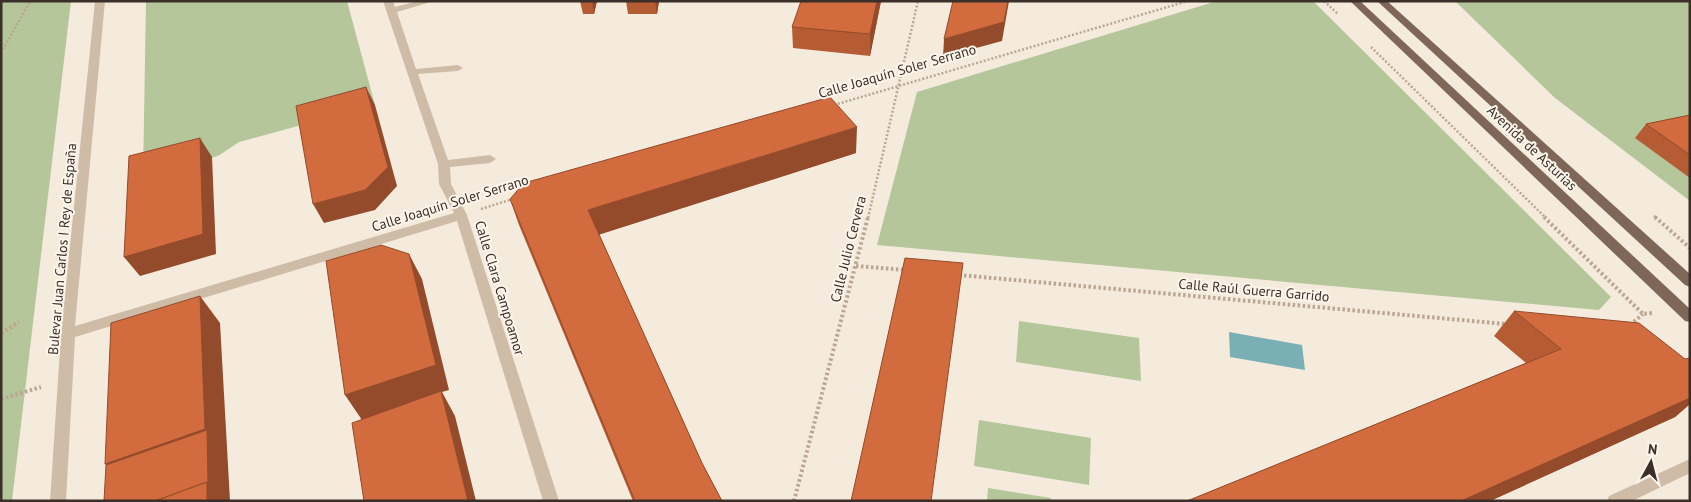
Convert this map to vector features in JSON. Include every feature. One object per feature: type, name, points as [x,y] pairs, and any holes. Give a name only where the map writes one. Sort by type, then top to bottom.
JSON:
[{"type":"main road","name":"Avenida de Asturias","points":[[1354,1],[1690,317]]},
{"type":"main road","name":"Avenida de Asturias","points":[[1381,1],[1690,282]]},
{"type":"street","name":"Bulevar Juan Carlos I Rey de España","points":[[58,501],[68,334],[100,1]]},
{"type":"street","points":[[390,6],[430,1]]},
{"type":"street","name":"Calle Clara Campoamor","points":[[390,6],[444,164],[445,184],[461,215],[551,501]]},
{"type":"street","points":[[412,72],[458,68]]},
{"type":"street","points":[[444,164],[490,160]]},
{"type":"street","name":"Calle Joaquín Soler Serrano","points":[[68,334],[461,215]]},
{"type":"street","points":[[1615,501],[1690,466]]},
{"type":"path","points":[[1,53],[30,1]]},
{"type":"path","name":"Calle Julio Cervera","points":[[794,501],[856,266],[900,86],[918,1]]},
{"type":"path","name":"Calle Joaquín Soler Serrano","points":[[834,105],[1188,1]]},
{"type":"path","points":[[1324,1],[1344,20]]},
{"type":"path","points":[[1365,41],[1643,314]]},
{"type":"path","name":"Calle Joaquín Soler Serrano","points":[[461,215],[518,198]]},
{"type":"path","points":[[856,266],[916,271]]},
{"type":"path","name":"Calle Raúl Guerra Garrido","points":[[956,275],[1511,324]]},
{"type":"path","points":[[1626,329],[1643,314],[1681,309]]},
{"type":"path","points":[[1,333],[19,322]]},
{"type":"path","points":[[1,399],[66,379]]},
{"type":"green space","points":[[1,1],[71,1],[12,501],[1,501]]},
{"type":"green space","points":[[146,1],[347,1],[375,105],[239,142],[218,156],[143,176]]},
{"type":"green space","points":[[1217,1],[1314,2],[1611,297],[1599,310],[877,245],[917,92]]},
{"type":"green space","points":[[1455,1],[1690,1],[1690,201],[1555,98]]},
{"type":"green space","points":[[1019,321],[1139,338],[1141,381],[1016,362]]},
{"type":"green space","points":[[979,420],[1091,438],[1089,485],[974,466]]},
{"type":"green space","points":[[988,488],[1051,498],[1050,501],[987,501]]},
{"type":"water","points":[[1229,332],[1302,345],[1305,370],[1230,357]]},
{"type":"building","points":[[801,1],[877,1],[870,34],[792,27]]},
{"type":"building","points":[[953,1],[1008,1],[1004,22],[944,39]]},
{"type":"building","points":[[366,87],[388,167],[365,190],[313,204],[296,106]]},
{"type":"building","points":[[830,97],[857,127],[588,210],[702,463],[722,501],[635,501],[510,199],[524,183]]},
{"type":"building","points":[[1690,115],[1690,155],[1646,124]]},
{"type":"building","points":[[200,138],[203,234],[124,257],[129,156]]},
{"type":"building","points":[[381,245],[409,254],[436,365],[345,395],[326,261]]},
{"type":"building","points":[[905,258],[963,263],[931,501],[851,501]]},
{"type":"building","points":[[200,296],[205,429],[105,464],[111,323]]},
{"type":"building","points":[[1514,311],[1639,323],[1685,359],[1690,358],[1690,398],[1461,501],[1187,501],[1561,349]]},
{"type":"building","points":[[441,391],[468,501],[364,501],[352,423]]},
{"type":"building","points":[[207,430],[208,483],[155,501],[104,501],[106,465]]},
{"type":"building","points":[[207,482],[207,501],[155,501]]}]
